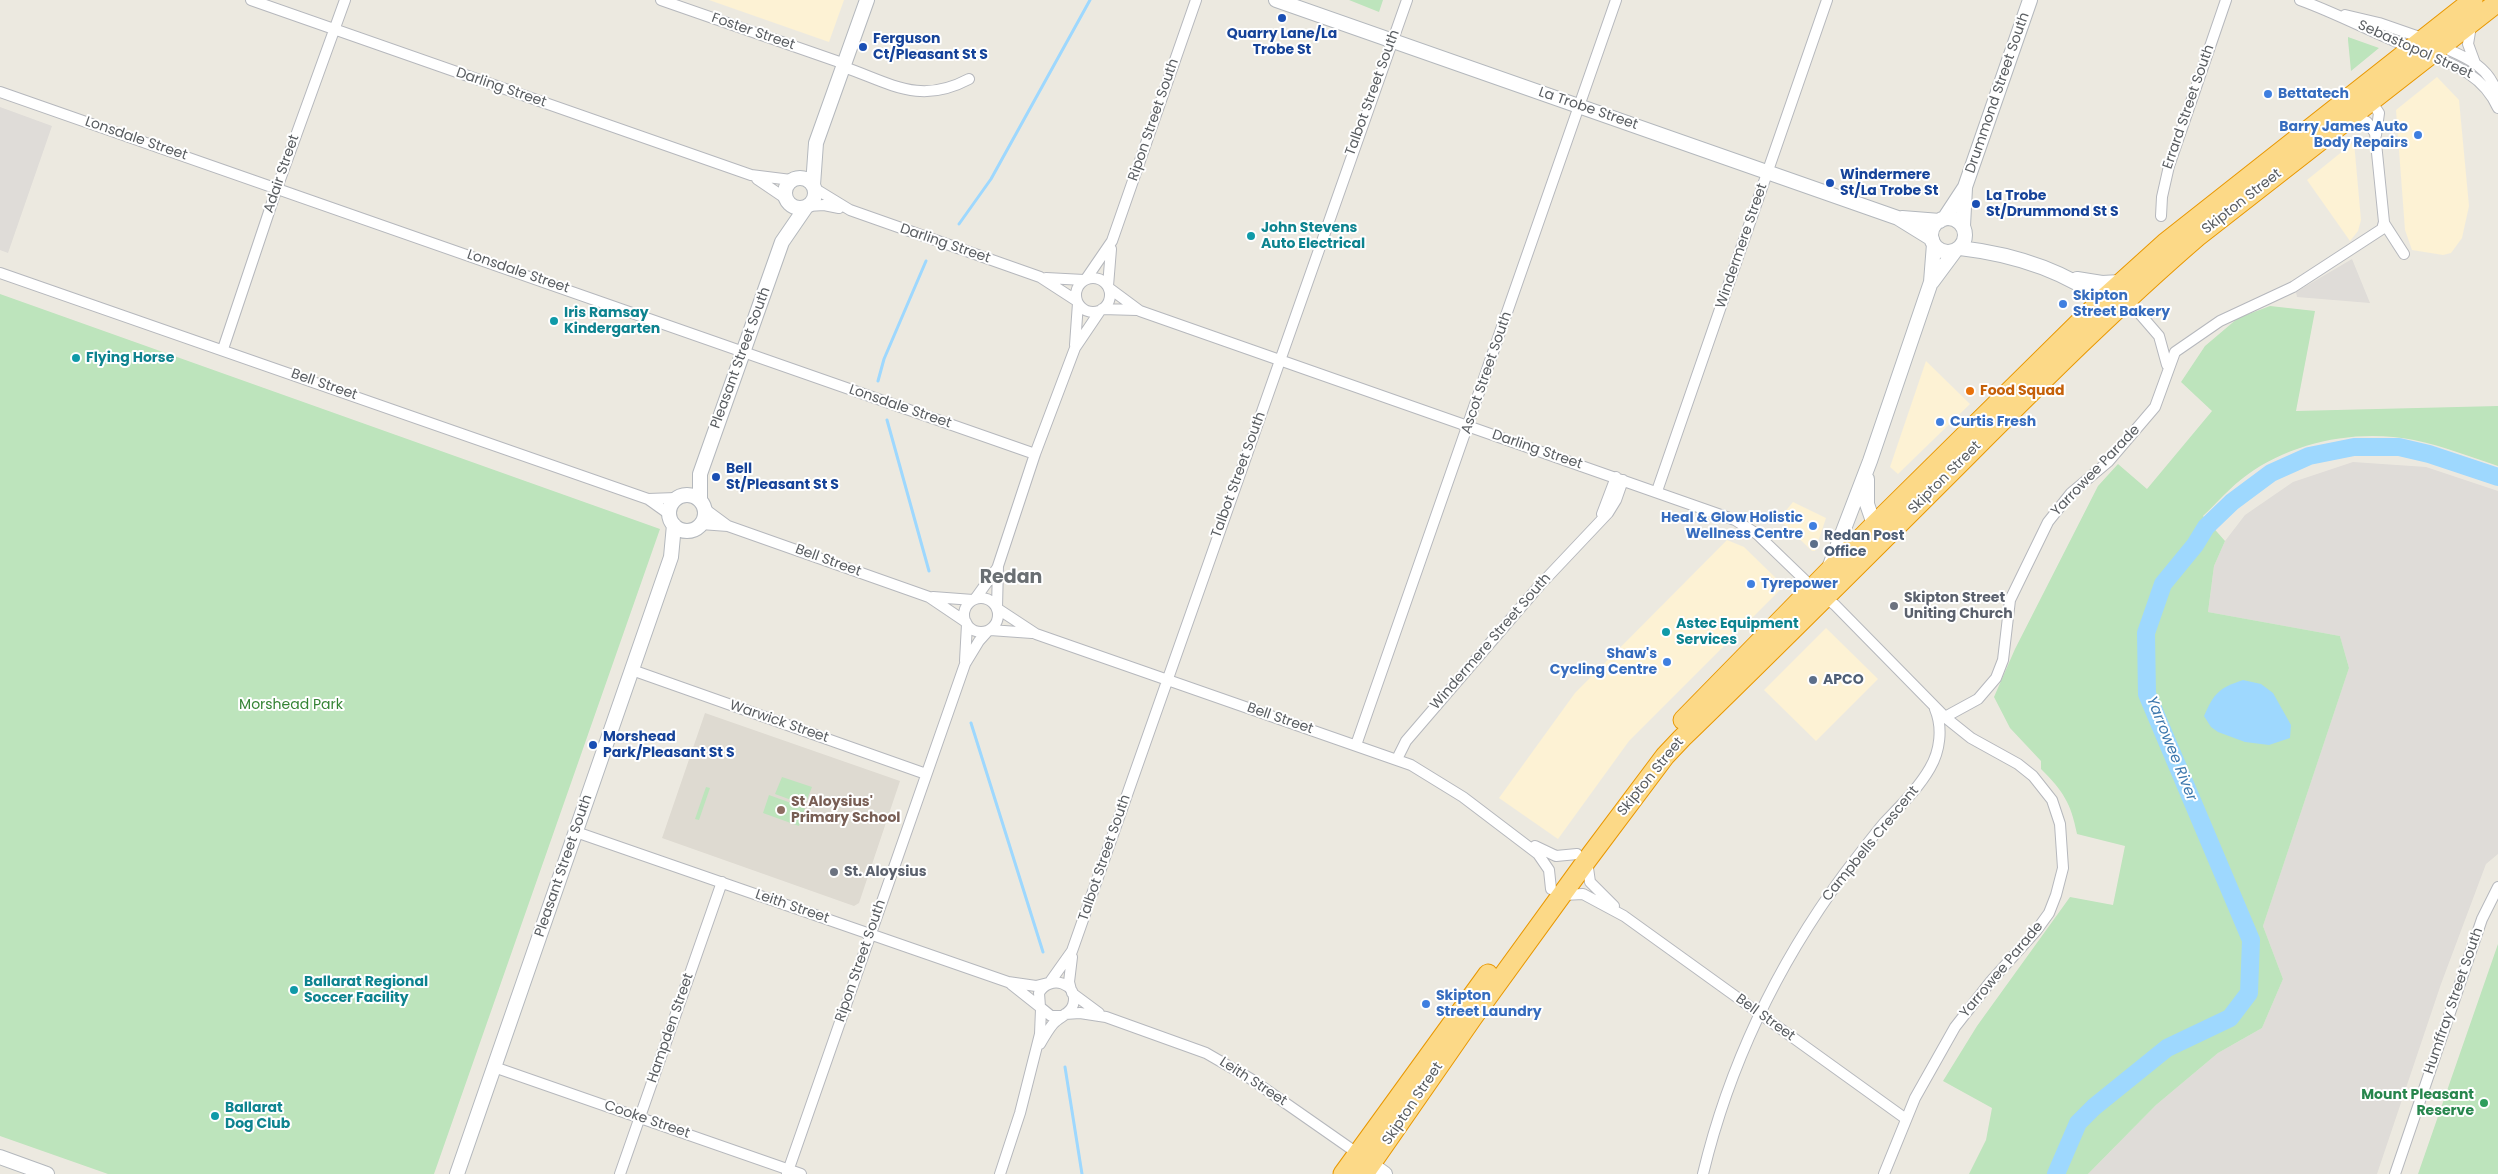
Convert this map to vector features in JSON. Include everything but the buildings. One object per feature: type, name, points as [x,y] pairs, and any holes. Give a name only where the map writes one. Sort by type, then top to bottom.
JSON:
[{"type":"highway","name":"Skipton Street","points":[[1819,592],[1828,571],[1875,524],[2117,297],[2353,116],[2366,95],[2417,43],[2473,0]]},
{"type":"highway","name":"Skipton Street","points":[[1343,1174],[1369,1166],[1657,748],[1819,592],[1879,544],[2117,297],[2172,236],[2366,95],[2437,51],[2473,20],[2498,2]]},
{"type":"main road","points":[[816,143],[814,199],[807,207],[795,208],[786,200],[784,191],[816,143],[868,0]]},
{"type":"main road","name":"La Trobe Street","points":[[1276,0],[1898,218],[1933,242]]},
{"type":"main road","name":"Drummond Street South","points":[[1942,220],[1965,187],[2030,0]]},
{"type":"main road","points":[[792,180],[804,178],[814,186]]},
{"type":"main road","name":"Drummond Street South","points":[[1964,229],[1965,187]]},
{"type":"main road","name":"Pleasant Street South","points":[[680,496],[700,474],[744,352],[782,242],[786,200]]},
{"type":"main road","name":"Pleasant Street South","points":[[782,242],[807,207]]},
{"type":"main road","name":"La Trobe Street","points":[[1898,218],[1942,220]]},
{"type":"main road","points":[[1828,571],[1870,461],[1931,282],[1933,229],[1942,220],[1955,220],[1964,229],[1999,254]]},
{"type":"main road","points":[[1931,282],[1965,240],[1964,229]]},
{"type":"main road","points":[[1933,242],[1943,252],[1957,250],[1999,254],[2064,276],[2117,297]]},
{"type":"main road","points":[[2064,276],[2102,283],[2117,297]]},
{"type":"main road","points":[[1870,461],[1866,496],[1879,544]]},
{"type":"main road","name":"Pleasant Street South","points":[[700,474],[702,504]]},
{"type":"main road","points":[[680,496],[695,496],[702,504],[695,528],[671,520],[672,503],[680,496]]},
{"type":"main road","name":"Pleasant Street South","points":[[457,1174],[671,557],[671,520]]},
{"type":"main road","name":"Pleasant Street South","points":[[671,557],[695,528]]},
{"type":"main road","points":[[0,1158],[47,1174]]},
{"type":"street","name":"Darling Street","points":[[251,0],[751,175],[792,180]]},
{"type":"street","name":"Adair Street","points":[[223,349],[277,188],[345,0]]},
{"type":"street","name":"Foster Street","points":[[661,0],[919,92],[946,90],[970,79]]},
{"type":"street","name":"Ripon Street South","points":[[1108,287],[1112,241],[1196,0]]},
{"type":"street","name":"Talbot Street South","points":[[1072,991],[1069,978],[1072,952],[1406,0]]},
{"type":"street","name":"Ascot Street South","points":[[1356,745],[1616,0]]},
{"type":"street","name":"Windermere Street","points":[[1657,491],[1827,0]]},
{"type":"street","name":"Errard Street South","points":[[2161,216],[2162,196],[2169,166],[2226,0]]},
{"type":"street","name":"Sebastopol Street","points":[[2300,0],[2337,14],[2364,28],[2417,43],[2437,51],[2495,90]]},
{"type":"street","name":"Sebastopol Street","points":[[2337,14],[2379,23],[2417,43],[2475,63],[2487,73],[2495,90],[2498,108]]},
{"type":"street","points":[[2473,20],[2468,43],[2475,63]]},
{"type":"street","name":"Lonsdale Street","points":[[0,92],[1035,454]]},
{"type":"street","points":[[2366,95],[2379,113],[2376,136],[2384,223],[2404,254]]},
{"type":"street","points":[[2353,116],[2370,125],[2376,136]]},
{"type":"street","name":"Darling Street","points":[[751,175],[786,200]]},
{"type":"street","name":"Darling Street","points":[[814,186],[850,210]]},
{"type":"street","name":"Darling Street","points":[[807,207],[824,205],[850,210],[1040,277],[1077,302]]},
{"type":"street","name":"Yarrowee Parade","points":[[1945,717],[1978,699],[1996,678],[2003,660],[2010,600],[2048,522],[2072,493],[2108,462],[2152,411],[2160,398],[2175,352],[2220,321],[2270,299],[2305,280],[2378,232],[2384,223]]},
{"type":"street","name":"Ripon Street South","points":[[1085,279],[1112,241]]},
{"type":"street","name":"Bell Street","points":[[0,273],[223,349],[648,499],[671,520]]},
{"type":"street","name":"Darling Street","points":[[1040,277],[1085,279]]},
{"type":"street","points":[[998,566],[997,622],[989,630],[976,631],[967,623],[965,610],[998,566],[1035,454],[1075,348],[1109,301],[1108,287],[1098,279],[1085,279],[1076,289],[1075,348]]},
{"type":"street","name":"Darling Street","points":[[1108,287],[1140,311],[1657,491],[1743,524],[1763,539],[1819,592]]},
{"type":"street","name":"Yarrowee Parade","points":[[2117,297],[2158,334],[2173,344],[2190,342]]},
{"type":"street","points":[[1077,302],[1087,311],[1101,310]]},
{"type":"street","name":"Darling Street","points":[[1101,310],[1140,311]]},
{"type":"street","name":"Yarrowee Parade","points":[[2158,334],[2164,349],[2167,374]]},
{"type":"street","name":"Windermere Street South","points":[[1397,759],[1406,741],[1540,585],[1613,506],[1620,478]]},
{"type":"street","name":"Bell Street","points":[[648,499],[680,496]]},
{"type":"street","name":"Bell Street","points":[[702,504],[728,526],[929,597],[967,623]]},
{"type":"street","name":"Bell Street","points":[[695,528],[728,526]]},
{"type":"street","name":"Yarrowee Parade","points":[[1819,592],[1945,717],[1977,742],[2023,768],[2041,784],[2052,800],[2058,818],[2063,861],[2056,895],[2043,922],[1976,999],[1955,1027],[1926,1077],[1906,1119],[1884,1174]]},
{"type":"street","name":"Bell Street","points":[[929,597],[974,600]]},
{"type":"street","points":[[974,600],[988,599],[997,609]]},
{"type":"street","name":"Bell Street","points":[[997,609],[1036,634],[1397,759],[1428,774],[1511,832],[1550,854],[1582,857],[1591,884],[1624,916],[1906,1119]]},
{"type":"street","name":"Ripon Street South","points":[[965,664],[967,623]]},
{"type":"street","name":"Ripon Street South","points":[[788,1172],[965,664],[979,641],[989,630]]},
{"type":"street","name":"Bell Street","points":[[989,630],[1036,634]]},
{"type":"street","name":"Warwick Street","points":[[632,670],[926,774]]},
{"type":"street","name":"Campbells Crescent","points":[[1702,1174],[1729,1087],[1759,1014],[1816,912],[1864,847],[1919,784],[1930,768],[1937,750],[1939,730],[1937,715],[1931,703]]},
{"type":"street","name":"Leith Street","points":[[576,832],[1008,982],[1036,986],[1049,983]]},
{"type":"street","name":"Bell Street","points":[[1511,832],[1545,862],[1556,892],[1582,894],[1624,916]]},
{"type":"street","name":"Hampden Street","points":[[620,1174],[722,882]]},
{"type":"street","name":"Humffray Street South","points":[[2394,1174],[2482,919],[2498,887]]},
{"type":"street","name":"Talbot Street South","points":[[1049,983],[1072,952]]},
{"type":"street","name":"Leith Street","points":[[1008,982],[1040,1008]]},
{"type":"street","points":[[1000,1174],[1014,1136],[1035,1051],[1040,1031],[1039,993],[1049,983],[1060,982],[1072,991],[1072,1007],[1050,1029],[1035,1051]]},
{"type":"street","name":"Leith Street","points":[[1072,991],[1088,1006],[1106,1018]]},
{"type":"street","points":[[1040,1008],[1051,1016],[1064,1015]]},
{"type":"street","name":"Leith Street","points":[[1064,1015],[1080,1013],[1106,1018],[1185,1045],[1220,1060],[1258,1084],[1369,1166]]},
{"type":"street","name":"Cooke Street","points":[[494,1067],[788,1172],[800,1174]]},
{"type":"shaded area","points":[[709,0],[844,0],[829,42]]},
{"type":"shaded area","points":[[2437,77],[2459,100],[2469,206],[2462,238],[2451,253],[2443,255],[2412,250],[2405,230],[2396,110]]},
{"type":"shaded area","points":[[0,107],[52,126],[8,253],[0,250]]},
{"type":"shaded area","points":[[2354,142],[2361,220],[2358,231],[2350,241],[2307,180]]},
{"type":"shaded area","points":[[2352,259],[2370,303],[2297,297],[2296,292]]},
{"type":"shaded area","points":[[1926,361],[1970,404],[1898,474],[1890,467]]},
{"type":"shaded area","points":[[2353,462],[2426,467],[2498,491],[2498,854],[2486,864],[2441,984],[2377,1174],[2088,1174],[2156,1105],[2218,1053],[2262,1028],[2283,979],[2263,926],[2349,668],[2340,636],[2208,612],[2214,566],[2225,541],[2245,515],[2293,482]]},
{"type":"shaded area","points":[[1793,502],[1826,518],[1815,551],[1812,551],[1779,519]]},
{"type":"shaded area","points":[[1727,540],[1744,547],[1784,586],[1629,741],[1558,839],[1499,798],[1575,693]]},
{"type":"shaded area","points":[[1826,628],[1878,679],[1816,741],[1764,690]]},
{"type":"shaded area","name":"St Aloysius' Primary School","points":[[705,713],[900,781],[859,903],[854,906],[662,838]]},
{"type":"green space","points":[[1349,0],[1383,0],[1379,12]]},
{"type":"green space","points":[[2348,37],[2379,48],[2351,71],[2348,40]]},
{"type":"green space","name":"Morshead Park","points":[[0,294],[660,529],[434,1174],[108,1174],[0,1136]]},
{"type":"green space","points":[[2270,306],[2315,311],[2296,411],[2498,406],[2498,466],[2446,448],[2414,440],[2393,437],[2349,437],[2306,446],[2265,463],[2235,484],[2203,516],[2225,541],[2214,566],[2208,612],[2340,636],[2349,668],[2263,926],[2283,979],[2262,1028],[2218,1053],[2156,1105],[2088,1174],[1969,1174],[1986,1140],[1992,1108],[1943,1081],[1977,1026],[2070,897],[2113,905],[2125,846],[2077,834],[2072,814],[2065,798],[2041,769],[2041,761],[2010,728],[1994,697],[2015,649],[2098,486],[2118,464],[2147,489],[2212,411],[2181,382],[2205,346],[2238,318]]},
{"type":"green space","points":[[782,777],[812,787],[805,805],[775,794]]},
{"type":"green space","points":[[706,787],[710,788],[699,820],[695,819]]},
{"type":"green space","points":[[769,795],[805,808],[799,826],[763,813]]},
{"type":"green space","name":"Mount Pleasant Reserve","points":[[2498,944],[2498,1174],[2418,1174]]},
{"type":"water","points":[[2243,680],[2261,684],[2273,693],[2291,725],[2290,738],[2269,745],[2245,742],[2218,732],[2211,727],[2204,716],[2214,697],[2228,686]]},
{"type":"waterway","points":[[959,224],[991,179],[1090,0]]},
{"type":"waterway","points":[[878,381],[884,359],[926,261]]},
{"type":"waterway","points":[[887,420],[929,571]]},
{"type":"waterway","name":"Yarrowee River","points":[[2056,1174],[2078,1123],[2094,1107],[2167,1048],[2230,1018],[2249,993],[2251,940],[2147,694],[2146,633],[2163,584],[2195,545],[2206,527],[2232,502],[2271,473],[2309,456],[2354,447],[2399,447],[2429,454],[2498,477]]},
{"type":"waterway","points":[[971,723],[1043,952]]},
{"type":"waterway","points":[[1065,1067],[1082,1174]]},
{"type":"place","name":"Quarry Lane/La Trobe St","points":[[1282,18]]},
{"type":"place","name":"Ferguson Ct/Pleasant St S","points":[[863,47]]},
{"type":"place","name":"Bettatech","points":[[2268,94]]},
{"type":"place","name":"Barry James Auto Body Repairs","points":[[2418,135]]},
{"type":"place","name":"Windermere St/La Trobe St","points":[[1830,183]]},
{"type":"place","name":"La Trobe St/Drummond St S","points":[[1976,204]]},
{"type":"place","name":"John Stevens Auto Electrical","points":[[1251,236]]},
{"type":"place","name":"Skipton Street Bakery","points":[[2063,304]]},
{"type":"place","name":"Iris Ramsay Kindergarten","points":[[554,321]]},
{"type":"place","name":"Flying Horse","points":[[76,358]]},
{"type":"place","name":"Food Squad","points":[[1970,391]]},
{"type":"place","name":"Curtis Fresh","points":[[1940,422]]},
{"type":"place","name":"Bell St/Pleasant St S","points":[[716,477]]},
{"type":"place","name":"Heal & Glow Holistic Wellness Centre","points":[[1813,526]]},
{"type":"place","name":"Redan Post Office","points":[[1814,544]]},
{"type":"place","name":"Tyrepower","points":[[1751,584]]},
{"type":"place","name":"Skipton Street Uniting Church","points":[[1894,606]]},
{"type":"place","name":"Astec Equipment Services","points":[[1666,632]]},
{"type":"place","name":"Shaw's Cycling Centre","points":[[1667,662]]},
{"type":"place","name":"APCO","points":[[1813,680]]},
{"type":"place","name":"Morshead Park/Pleasant St S","points":[[593,745]]},
{"type":"place","name":"St Aloysius' Primary School","points":[[781,810]]},
{"type":"place","name":"St. Aloysius","points":[[834,872]]},
{"type":"place","name":"Ballarat Regional Soccer Facility","points":[[294,990]]},
{"type":"place","name":"Skipton Street Laundry","points":[[1426,1004]]},
{"type":"place","name":"Mount Pleasant Reserve","points":[[2484,1103]]},
{"type":"place","name":"Ballarat Dog Club","points":[[215,1116]]},
{"type":"district","name":"Redan","points":[[1011,578]]}]
